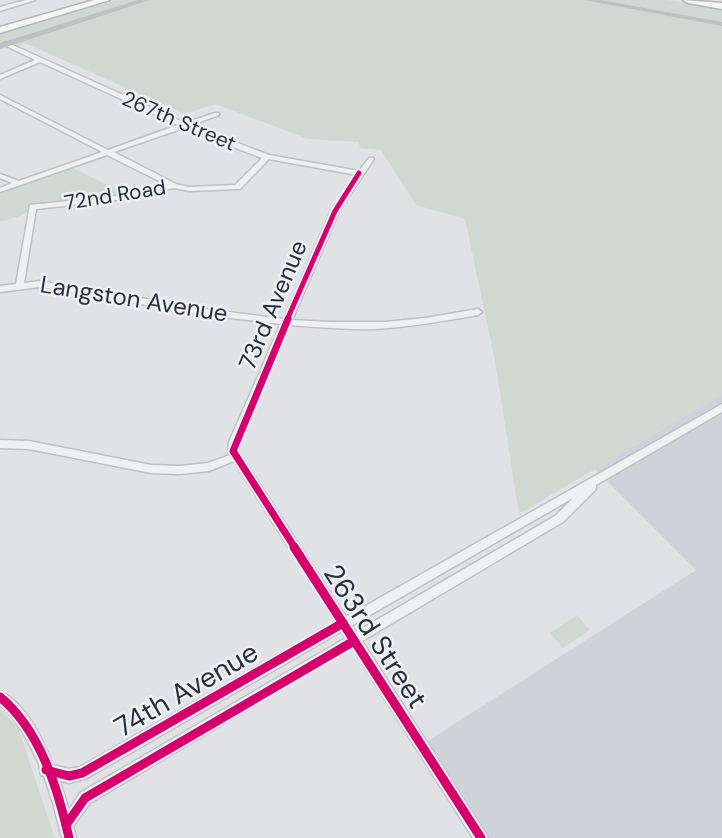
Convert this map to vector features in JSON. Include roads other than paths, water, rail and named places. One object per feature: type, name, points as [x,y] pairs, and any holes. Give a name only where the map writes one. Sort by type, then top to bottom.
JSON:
[{"type":"highway","points":[[0,21],[74,0]]},
{"type":"highway","points":[[0,21],[80,0]]},
{"type":"highway","points":[[0,30],[105,0]]},
{"type":"highway","points":[[688,0],[722,6]]},
{"type":"main road","points":[[3,45],[146,0]]},
{"type":"main road","points":[[588,0],[722,24]]},
{"type":"street","points":[[0,9],[32,0]]},
{"type":"street","name":"267th Street","points":[[3,45],[181,124],[267,157],[359,173]]},
{"type":"street","points":[[0,77],[39,60]]},
{"type":"street","points":[[0,97],[174,186]]},
{"type":"street","points":[[0,190],[181,124],[217,114]]},
{"type":"street","name":"72nd Road","points":[[20,284],[33,207],[116,198],[174,186],[189,189],[237,187],[267,157]]},
{"type":"street","name":"73rd Avenue","points":[[234,457],[234,442],[335,211],[370,159]]},
{"type":"street","points":[[0,176],[18,183]]},
{"type":"street","name":"Langston Avenue","points":[[0,289],[20,284],[40,284],[287,323],[373,326],[430,321],[478,312]]},
{"type":"street","name":"74th Avenue","points":[[46,770],[69,776],[82,773],[722,408]]},
{"type":"street","points":[[0,444],[35,444],[176,470],[217,467],[234,457]]},
{"type":"street","name":"263rd Street","points":[[234,457],[343,623],[477,836]]},
{"type":"street","name":"74th Avenue","points":[[68,831],[85,798],[559,519],[599,478]]},
{"type":"street","points":[[0,697],[17,709],[29,725],[68,831]]}]
